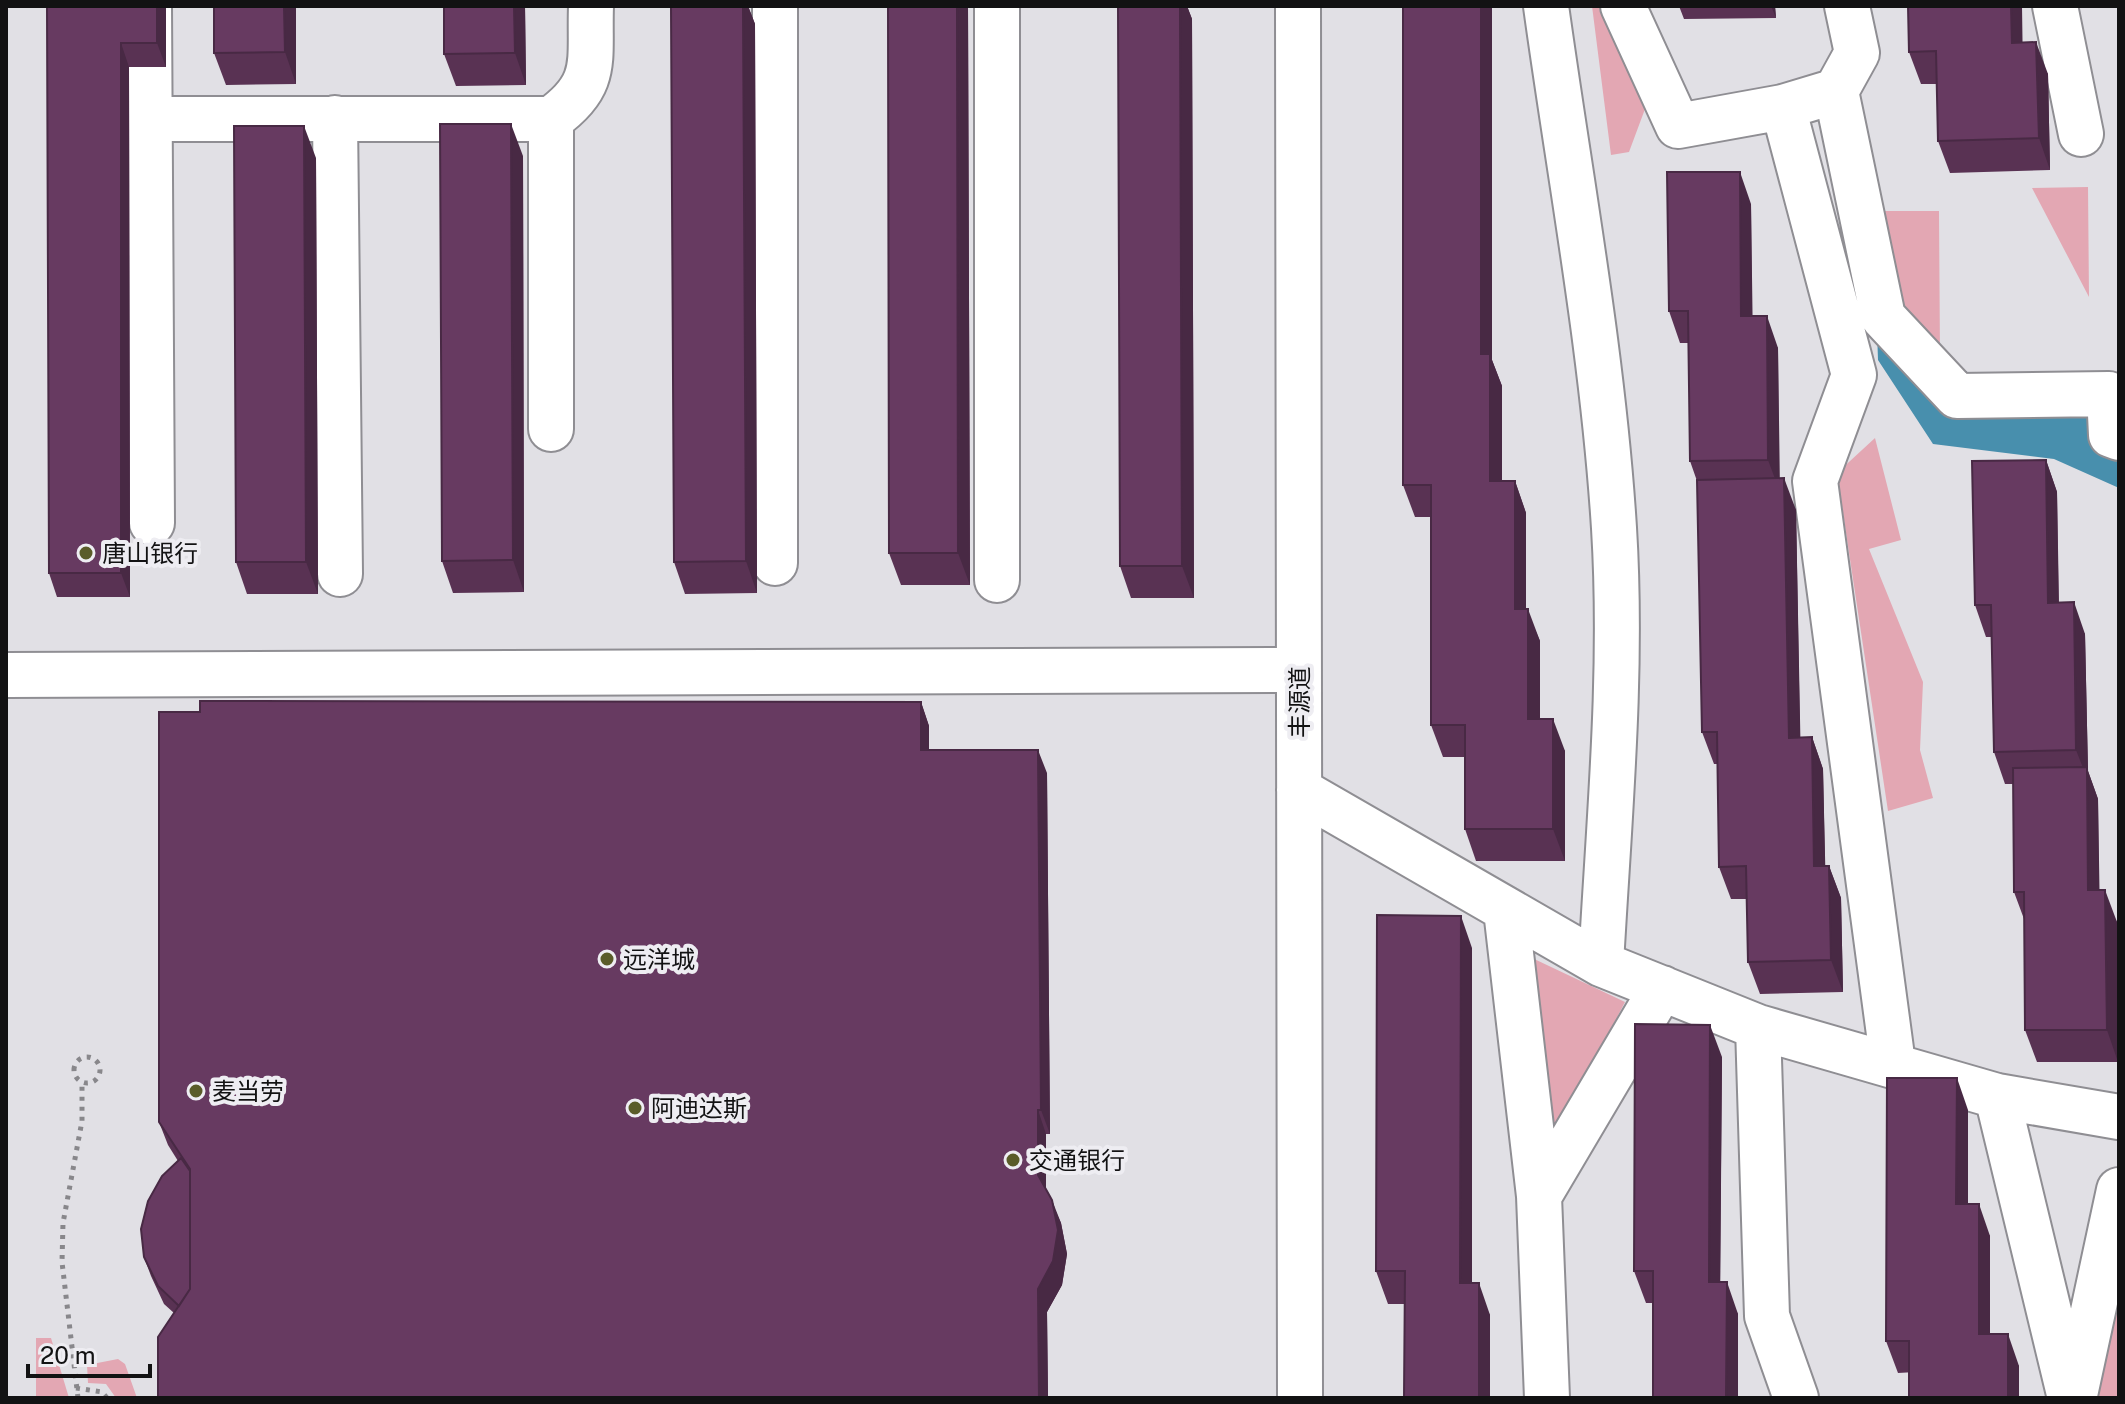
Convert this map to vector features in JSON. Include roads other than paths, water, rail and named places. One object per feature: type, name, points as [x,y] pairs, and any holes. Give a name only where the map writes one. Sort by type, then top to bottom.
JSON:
[{"type":"street","points":[[149,6],[152,523]]},
{"type":"street","points":[[150,119],[551,119],[575,102],[589,79],[591,6]]},
{"type":"street","points":[[775,6],[775,563]]},
{"type":"street","points":[[997,6],[997,580]]},
{"type":"street","name":"丰源道","points":[[1298,6],[1300,1398]]},
{"type":"street","points":[[1546,6],[1604,418],[1614,531],[1616,692],[1601,964]]},
{"type":"street","points":[[1623,6],[1678,126],[1783,107],[1836,91]]},
{"type":"street","points":[[1847,6],[1857,53],[1836,91],[1883,317],[1957,396],[2109,394],[2111,435],[2119,438]]},
{"type":"street","points":[[2055,6],[2081,134]]},
{"type":"street","points":[[1783,107],[1854,375],[1815,481],[1893,1064]]},
{"type":"street","points":[[335,118],[340,574]]},
{"type":"street","points":[[551,119],[551,429]]},
{"type":"street","points":[[6,675],[1299,670]]},
{"type":"street","points":[[1299,790],[1601,964],[1758,1027],[1997,1096],[2119,1117]]},
{"type":"street","points":[[1506,910],[1539,1196],[1547,1398]]},
{"type":"street","points":[[1539,1196],[1662,988]]},
{"type":"street","points":[[1758,1027],[1767,1316],[1796,1398]]},
{"type":"street","points":[[1997,1096],[2072,1398]]},
{"type":"street","points":[[2072,1398],[2119,1190]]},
{"type":"water","points":[[1877,331],[1954,414],[2103,412],[2119,447],[2119,488],[2054,459],[1933,444],[1878,360]]},
{"type":"place","name":"唐山银行","points":[[86,553]]},
{"type":"place","name":"远洋城","points":[[607,959]]},
{"type":"place","name":"麦当劳","points":[[196,1091]]},
{"type":"place","name":"阿迪达斯","points":[[635,1108]]},
{"type":"place","name":"交通银行","points":[[1013,1160]]}]
